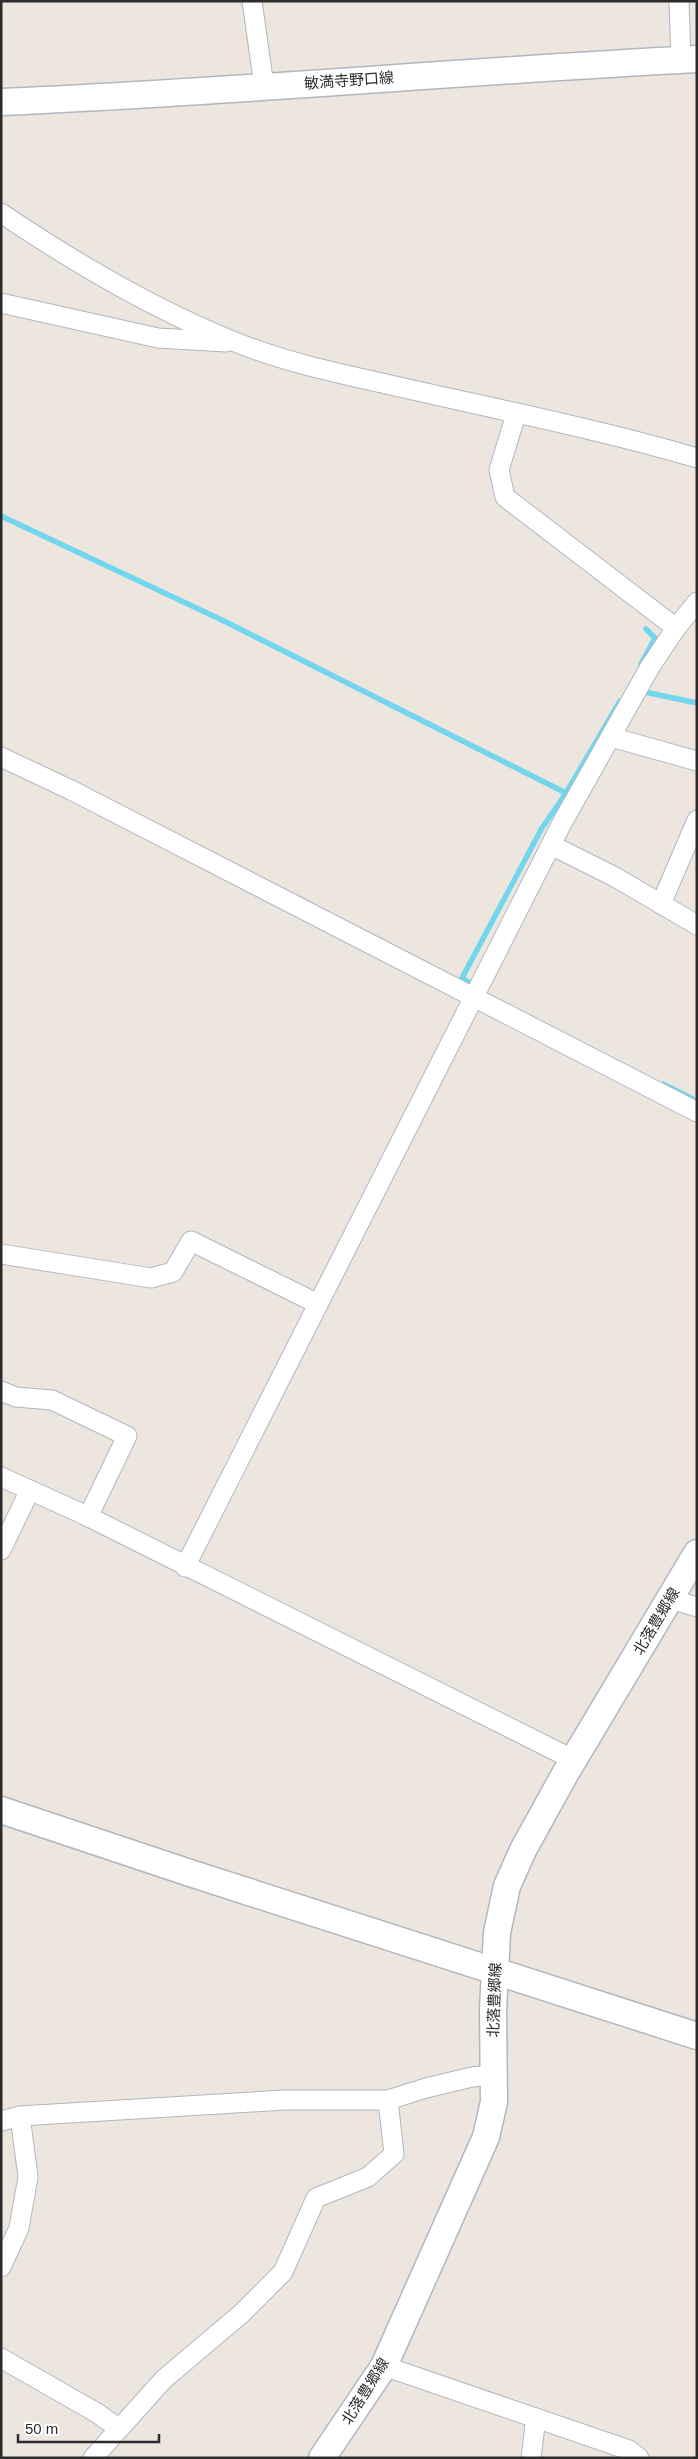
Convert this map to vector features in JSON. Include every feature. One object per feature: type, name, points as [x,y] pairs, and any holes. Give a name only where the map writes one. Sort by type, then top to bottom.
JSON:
[{"type":"main road","name":"敏満寺野口線","points":[[1,102],[689,60]]},
{"type":"main road","name":"北落豊郷線","points":[[322,2458],[384,2366],[486,2136],[494,2102],[492,2075],[494,1971],[497,1933],[507,1886],[523,1850],[574,1760],[697,1552]]},
{"type":"main road","points":[[1,1810],[697,2036]]},
{"type":"street","points":[[252,1],[264,86]]},
{"type":"street","points":[[679,1],[689,60]]},
{"type":"street","points":[[1,213],[76,262],[129,292],[235,342],[304,365],[589,430],[697,458]]},
{"type":"street","points":[[1,303],[158,338],[235,342]]},
{"type":"street","points":[[516,414],[499,470],[505,497],[676,628]]},
{"type":"street","points":[[185,1567],[551,845],[611,737],[676,628],[697,602]]},
{"type":"street","points":[[611,737],[697,761]]},
{"type":"street","points":[[1,757],[71,790],[697,1112]]},
{"type":"street","points":[[661,904],[697,820]]},
{"type":"street","points":[[551,845],[615,877],[697,925]]},
{"type":"street","points":[[1,1254],[151,1278],[173,1272],[191,1240],[318,1304]]},
{"type":"street","points":[[1,1392],[16,1397],[52,1400],[127,1436],[88,1518]]},
{"type":"street","points":[[1,1477],[88,1518],[574,1760]]},
{"type":"street","points":[[1,1550],[30,1490]]},
{"type":"street","points":[[670,1599],[697,1606]]},
{"type":"street","points":[[1,2121],[20,2116],[285,2100],[388,2100],[426,2088],[472,2077],[492,2075]]},
{"type":"street","points":[[93,2458],[164,2379],[241,2314],[283,2272],[316,2198],[368,2177],[394,2154],[388,2100]]},
{"type":"street","points":[[1,2268],[19,2228],[28,2177],[20,2116]]},
{"type":"street","points":[[1,2358],[97,2413],[118,2428]]},
{"type":"street","points":[[384,2366],[630,2450],[639,2458]]},
{"type":"street","points":[[531,2458],[536,2418]]},
{"type":"waterway","points":[[1,516],[226,622],[566,793],[620,701]]},
{"type":"waterway","points":[[641,664],[655,638],[646,629]]},
{"type":"waterway","points":[[640,691],[697,703]]},
{"type":"waterway","points":[[475,986],[462,978],[542,828],[566,793]]},
{"type":"waterway","points":[[663,1084],[697,1101]]}]
